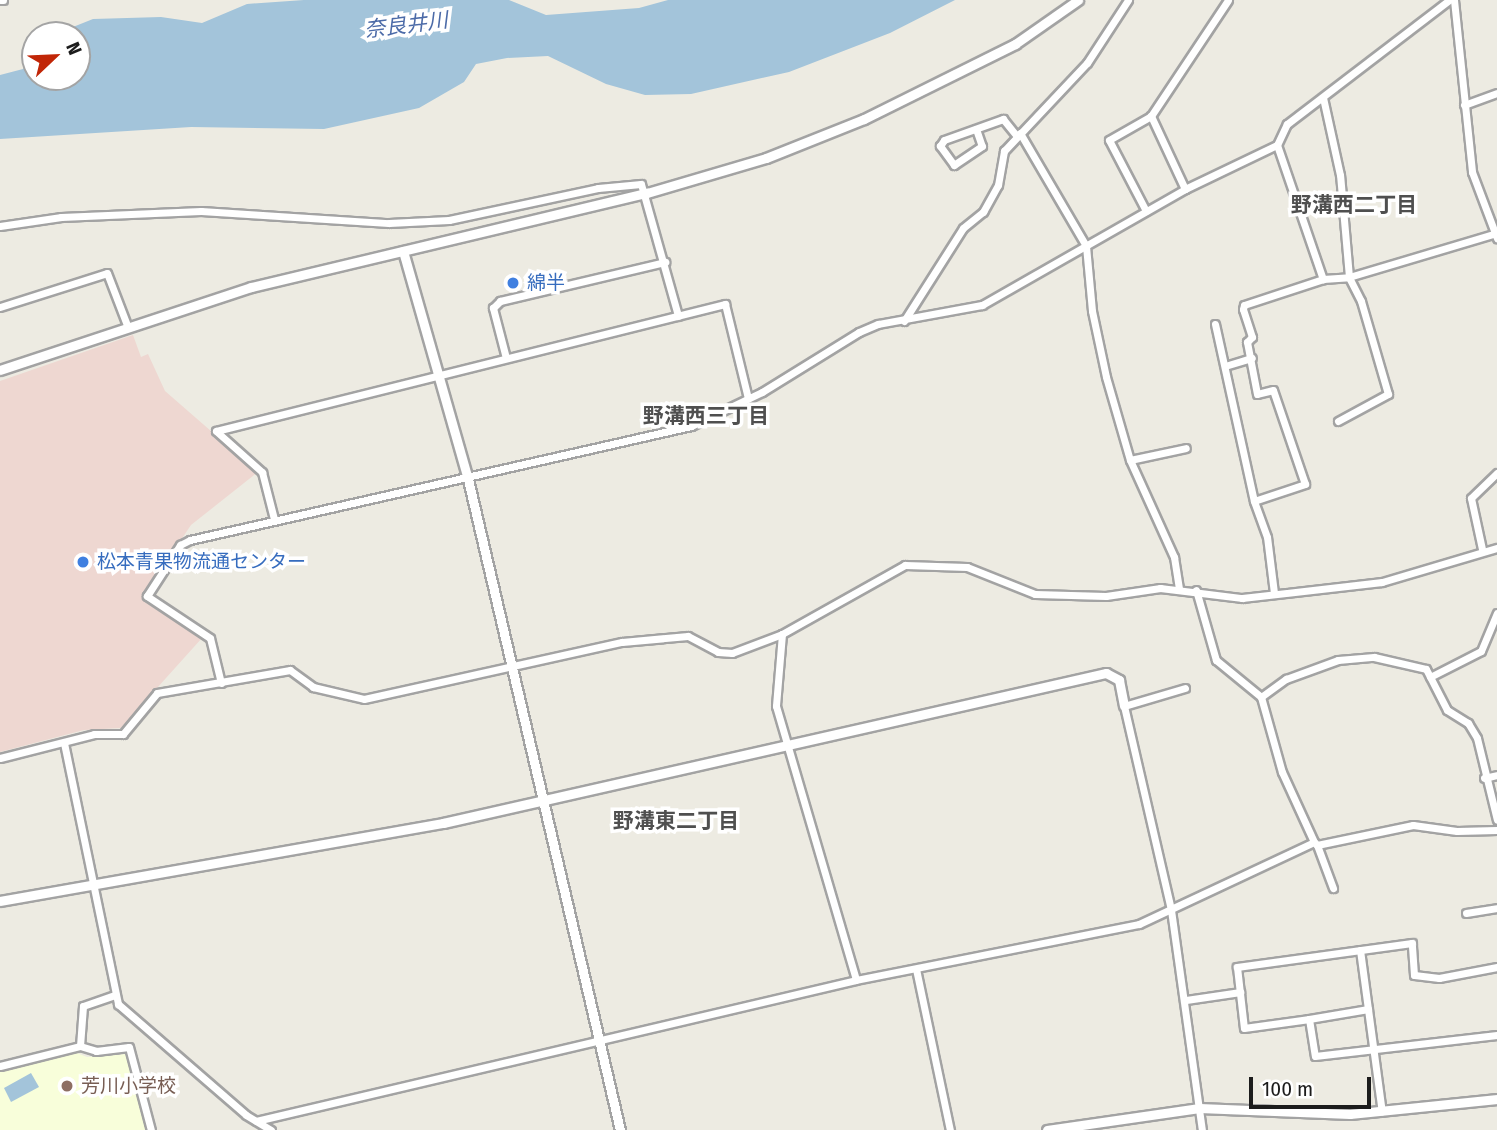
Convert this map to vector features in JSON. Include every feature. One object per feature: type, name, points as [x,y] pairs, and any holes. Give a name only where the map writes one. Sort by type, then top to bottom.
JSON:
[{"type":"street","points":[[0,370],[127,325],[251,287],[647,193],[766,158],[864,119],[1015,44],[1078,0]]},
{"type":"street","points":[[904,321],[963,228],[983,212],[998,185],[1004,151],[1087,63],[1128,0]]},
{"type":"street","points":[[1146,211],[1110,140],[1151,116],[1228,0]]},
{"type":"street","points":[[221,683],[210,638],[147,596],[180,545],[274,519],[691,426],[748,398],[859,332],[982,305],[1185,189],[1277,145],[1287,124],[1452,0]]},
{"type":"street","points":[[1254,501],[1305,484],[1273,390],[1257,394],[1244,305],[1323,279],[1349,277],[1496,235],[1472,172],[1452,0]]},
{"type":"street","points":[[1464,105],[1497,93]]},
{"type":"street","points":[[1323,98],[1340,175],[1349,277],[1361,301],[1388,394],[1338,421]]},
{"type":"street","points":[[1151,116],[1185,189]]},
{"type":"street","points":[[976,129],[982,146],[954,165],[940,146],[976,129],[1003,119],[1018,134],[1086,246],[1097,339],[1130,460],[1174,557],[1179,589]]},
{"type":"street","points":[[1277,145],[1323,279]]},
{"type":"street","points":[[0,226],[61,218],[201,211],[389,223],[449,220],[598,188],[641,184],[647,193],[678,316]]},
{"type":"street","points":[[402,251],[467,475],[620,1130]]},
{"type":"street","points":[[506,358],[493,308],[500,301],[665,262]]},
{"type":"street","points":[[0,307],[100,272],[111,278],[127,325]]},
{"type":"street","points":[[274,519],[262,472],[215,431],[725,304],[748,398]]},
{"type":"street","points":[[1215,324],[1254,501],[1267,537],[1274,593]]},
{"type":"street","points":[[1225,366],[1252,358]]},
{"type":"street","points":[[1130,460],[1186,448]]},
{"type":"street","points":[[1482,549],[1471,498],[1497,473]]},
{"type":"street","points":[[0,758],[94,734],[122,734],[157,693],[290,670],[313,687],[364,699],[622,642],[688,636],[718,652],[732,653],[782,634],[905,565],[967,567],[1045,595],[1106,596],[1179,589],[1242,598],[1382,582],[1482,549],[1497,548]]},
{"type":"street","points":[[1196,590],[1216,660],[1261,697],[1282,772],[1316,844],[1333,888]]},
{"type":"street","points":[[1430,677],[1481,651],[1497,613]]},
{"type":"street","points":[[782,634],[776,706],[856,980]]},
{"type":"street","points":[[1261,697],[1286,679],[1338,660],[1374,657],[1393,665],[1419,666],[1430,677],[1447,710],[1468,723],[1476,738],[1484,778],[1497,820]]},
{"type":"street","points":[[0,901],[543,802],[1106,673],[1119,680],[1171,910],[1186,1000],[1202,1130]]},
{"type":"street","points":[[1124,706],[1185,688]]},
{"type":"street","points":[[64,743],[96,883],[115,995],[152,1037],[256,1121],[271,1130]]},
{"type":"street","points":[[1484,778],[1497,775]]},
{"type":"street","points":[[256,1121],[856,980],[1139,924],[1316,844],[1413,825],[1469,832],[1497,830]]},
{"type":"street","points":[[1466,913],[1497,908]]},
{"type":"street","points":[[1368,1009],[1244,1028],[1237,967],[1412,943],[1414,975],[1438,978],[1497,967]]},
{"type":"street","points":[[1360,950],[1382,1112]]},
{"type":"street","points":[[916,969],[950,1130]]},
{"type":"street","points":[[1186,1000],[1240,992]]},
{"type":"street","points":[[80,1046],[83,1006],[115,995]]},
{"type":"street","points":[[1309,1019],[1315,1055],[1497,1035]]},
{"type":"street","points":[[0,1066],[80,1046],[96,1051],[129,1047],[151,1130]]},
{"type":"street","points":[[1047,1130],[1103,1125],[1199,1108],[1382,1112],[1497,1099]]},
{"type":"shaded area","name":"松本青果物流通センター","points":[[133,335],[141,357],[148,354],[165,391],[258,472],[191,525],[142,598],[202,638],[121,728],[84,730],[0,752],[0,381]]},
{"type":"shaded area","name":"芳川小学校","points":[[72,1051],[87,1057],[127,1054],[148,1130],[0,1130],[0,1069]]},
{"type":"water","name":"奈良井川","points":[[304,0],[509,0],[546,15],[639,8],[668,0],[955,0],[890,33],[789,72],[691,94],[645,95],[606,84],[548,56],[507,58],[476,64],[464,82],[419,108],[324,129],[191,127],[0,139],[0,75],[21,70],[21,91],[91,91],[91,21],[88,21],[161,17],[202,23],[247,4]]},
{"type":"water","points":[[31,1073],[39,1087],[11,1102],[4,1088]]},
{"type":"place","name":"綿半","points":[[513,283]]},
{"type":"place","name":"松本青果物流通センター","points":[[83,562]]},
{"type":"place","name":"芳川小学校","points":[[67,1086]]},
{"type":"district","name":"野溝西二丁目","points":[[1354,205]]},
{"type":"district","name":"野溝西三丁目","points":[[706,416]]},
{"type":"district","name":"野溝東二丁目","points":[[676,821]]}]
